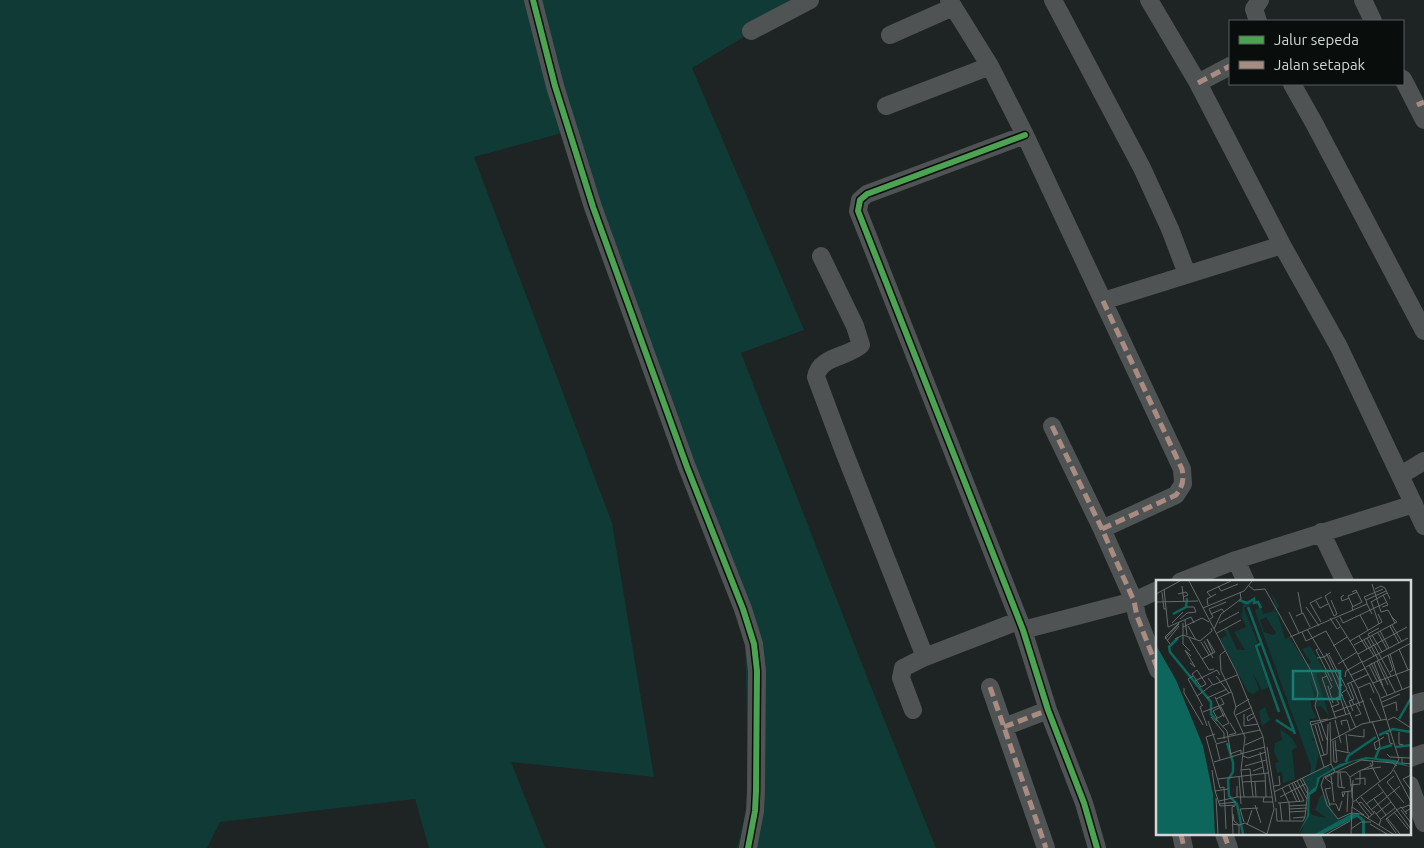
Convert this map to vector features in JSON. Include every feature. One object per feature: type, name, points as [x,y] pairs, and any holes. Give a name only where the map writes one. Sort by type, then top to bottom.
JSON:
[{"type":"street","points":[[532,0],[557,95],[593,207],[687,466],[743,609],[754,644],[757,671],[756,791],[755,811],[748,848]]},
{"type":"street","points":[[751,31],[810,0]]},
{"type":"street","points":[[1054,0],[1142,168],[1170,229],[1187,274]]},
{"type":"street","points":[[1149,0],[1198,83],[1282,245],[1339,347],[1424,526]]},
{"type":"street","points":[[1258,20],[1254,9],[1260,0]]},
{"type":"street","points":[[1363,0],[1373,20]]},
{"type":"street","points":[[890,35],[951,3],[990,66],[1025,135],[1182,469],[1183,484],[1176,495],[1102,529]]},
{"type":"street","points":[[886,106],[990,66]]},
{"type":"street","points":[[1198,83],[1229,67]]},
{"type":"street","points":[[1404,81],[1422,109]]},
{"type":"street","points":[[1293,85],[1424,331]]},
{"type":"street","points":[[1025,135],[867,194],[860,200],[858,211],[1020,626],[1048,710],[1084,803],[1097,848]]},
{"type":"street","points":[[1103,301],[1282,245]]},
{"type":"street","points":[[821,256],[855,326],[861,345],[856,350],[824,364],[818,369],[816,377],[925,657]]},
{"type":"street","points":[[1052,426],[1102,529],[1134,601],[1137,616],[1156,665]]},
{"type":"street","points":[[1401,475],[1424,461]]},
{"type":"street","points":[[1185,580],[1236,560],[1414,504]]},
{"type":"street","points":[[1321,532],[1344,580]]},
{"type":"street","points":[[1236,560],[1245,580]]},
{"type":"street","points":[[913,710],[901,678],[901,672],[905,666],[925,657],[1020,626],[1134,601],[1156,591]]},
{"type":"street","points":[[990,687],[1046,848]]},
{"type":"street","points":[[1004,727],[1048,710]]},
{"type":"street","points":[[1412,757],[1424,753]]},
{"type":"street","points":[[1412,790],[1424,823]]},
{"type":"street","points":[[1225,836],[1229,848]]},
{"type":"street","points":[[1313,836],[1317,848]]},
{"type":"shaded area","points":[[0,0],[806,0],[692,68],[804,330],[741,353],[867,677],[936,848],[737,848],[749,800],[745,638],[566,132],[474,157],[612,523],[654,777],[511,762],[545,848],[429,848],[415,799],[220,822],[207,848],[0,848]]},
{"type":"marked path","points":[[1198,83],[1229,67]]},
{"type":"marked path","points":[[1417,105],[1424,102]]},
{"type":"marked path","points":[[1102,529],[1176,495],[1182,486],[1183,476],[1182,469],[1103,301]]},
{"type":"marked path","points":[[1052,426],[1102,529],[1134,601],[1137,616],[1156,665]]},
{"type":"marked path","points":[[990,687],[1046,848]]},
{"type":"marked path","points":[[1004,727],[1048,710]]},
{"type":"marked path","points":[[1181,836],[1184,848]]},
{"type":"marked path","points":[[1225,836],[1229,848]]},
{"type":"cycle path","points":[[533,0],[555,86],[593,207],[687,467],[743,609],[754,644],[757,671],[756,791],[755,811],[748,848]]},
{"type":"cycle path","points":[[1025,135],[867,194],[860,200],[858,211],[1023,630],[1048,710],[1084,803],[1097,848]]}]
